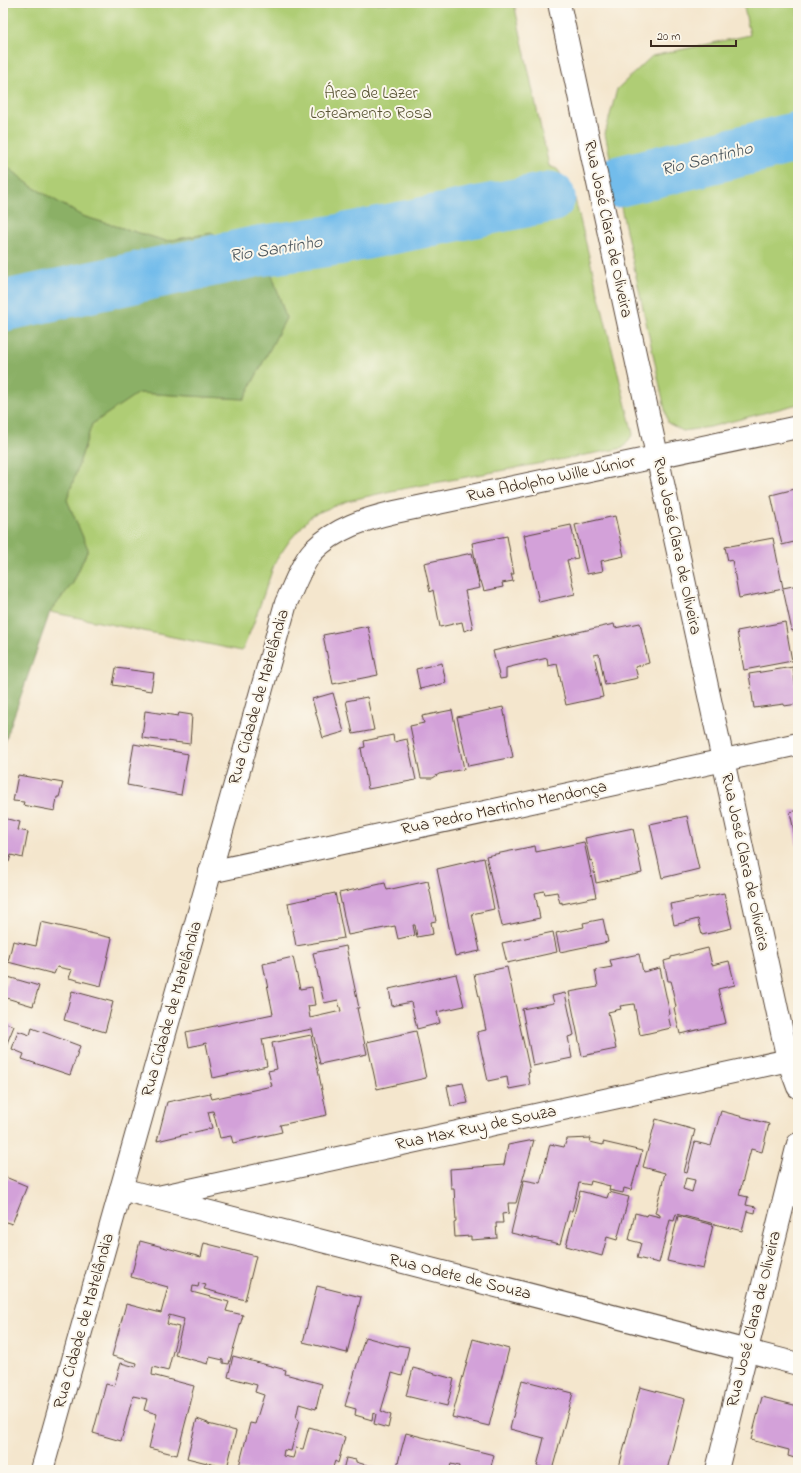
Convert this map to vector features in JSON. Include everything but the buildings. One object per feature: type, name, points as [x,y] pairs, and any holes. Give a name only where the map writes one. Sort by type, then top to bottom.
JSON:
[{"type":"street","name":"Rua José Clara de Oliveira","points":[[559,3],[723,760],[793,1059],[798,1087]]},
{"type":"street","name":"Rua Adolpho Wille Júnior","points":[[313,552],[336,533],[367,519],[403,510],[798,427]]},
{"type":"street","name":"Rua Cidade de Matelândia","points":[[45,1469],[121,1189],[286,603],[299,575],[313,552]]},
{"type":"street","name":"Rua Pedro Martinho Mendonça","points":[[210,872],[798,744]]},
{"type":"street","name":"Rua Max Ruy de Souza","points":[[153,1198],[793,1059]]},
{"type":"street","name":"Rua José Clara de Oliveira","points":[[716,1470],[798,1144]]},
{"type":"street","name":"Rua Odete de Souza","points":[[121,1189],[798,1364]]},
{"type":"green space","name":"Área de Lazer Loteamento Rosa","points":[[3,3],[514,3],[549,166],[557,169],[573,191],[633,434],[623,448],[391,491],[347,501],[312,515],[290,540],[275,562],[253,625],[242,651],[50,612],[73,583],[88,549],[67,500],[92,424],[138,393],[244,399],[286,318],[268,262],[212,233],[166,241],[82,216],[31,186],[3,163]]},
{"type":"green space","points":[[743,3],[798,3],[798,404],[710,427],[683,431],[668,423],[605,134],[617,89],[652,56],[750,35]]},
{"type":"green space","points":[[3,163],[31,186],[82,216],[166,241],[212,233],[268,262],[286,318],[244,399],[138,393],[92,424],[67,500],[88,549],[73,583],[50,612],[3,747]]},
{"type":"waterway","name":"Rio Santinho","points":[[616,182],[798,137]]},
{"type":"waterway","name":"Rio Santinho","points":[[3,306],[259,251],[337,240],[550,197]]}]
